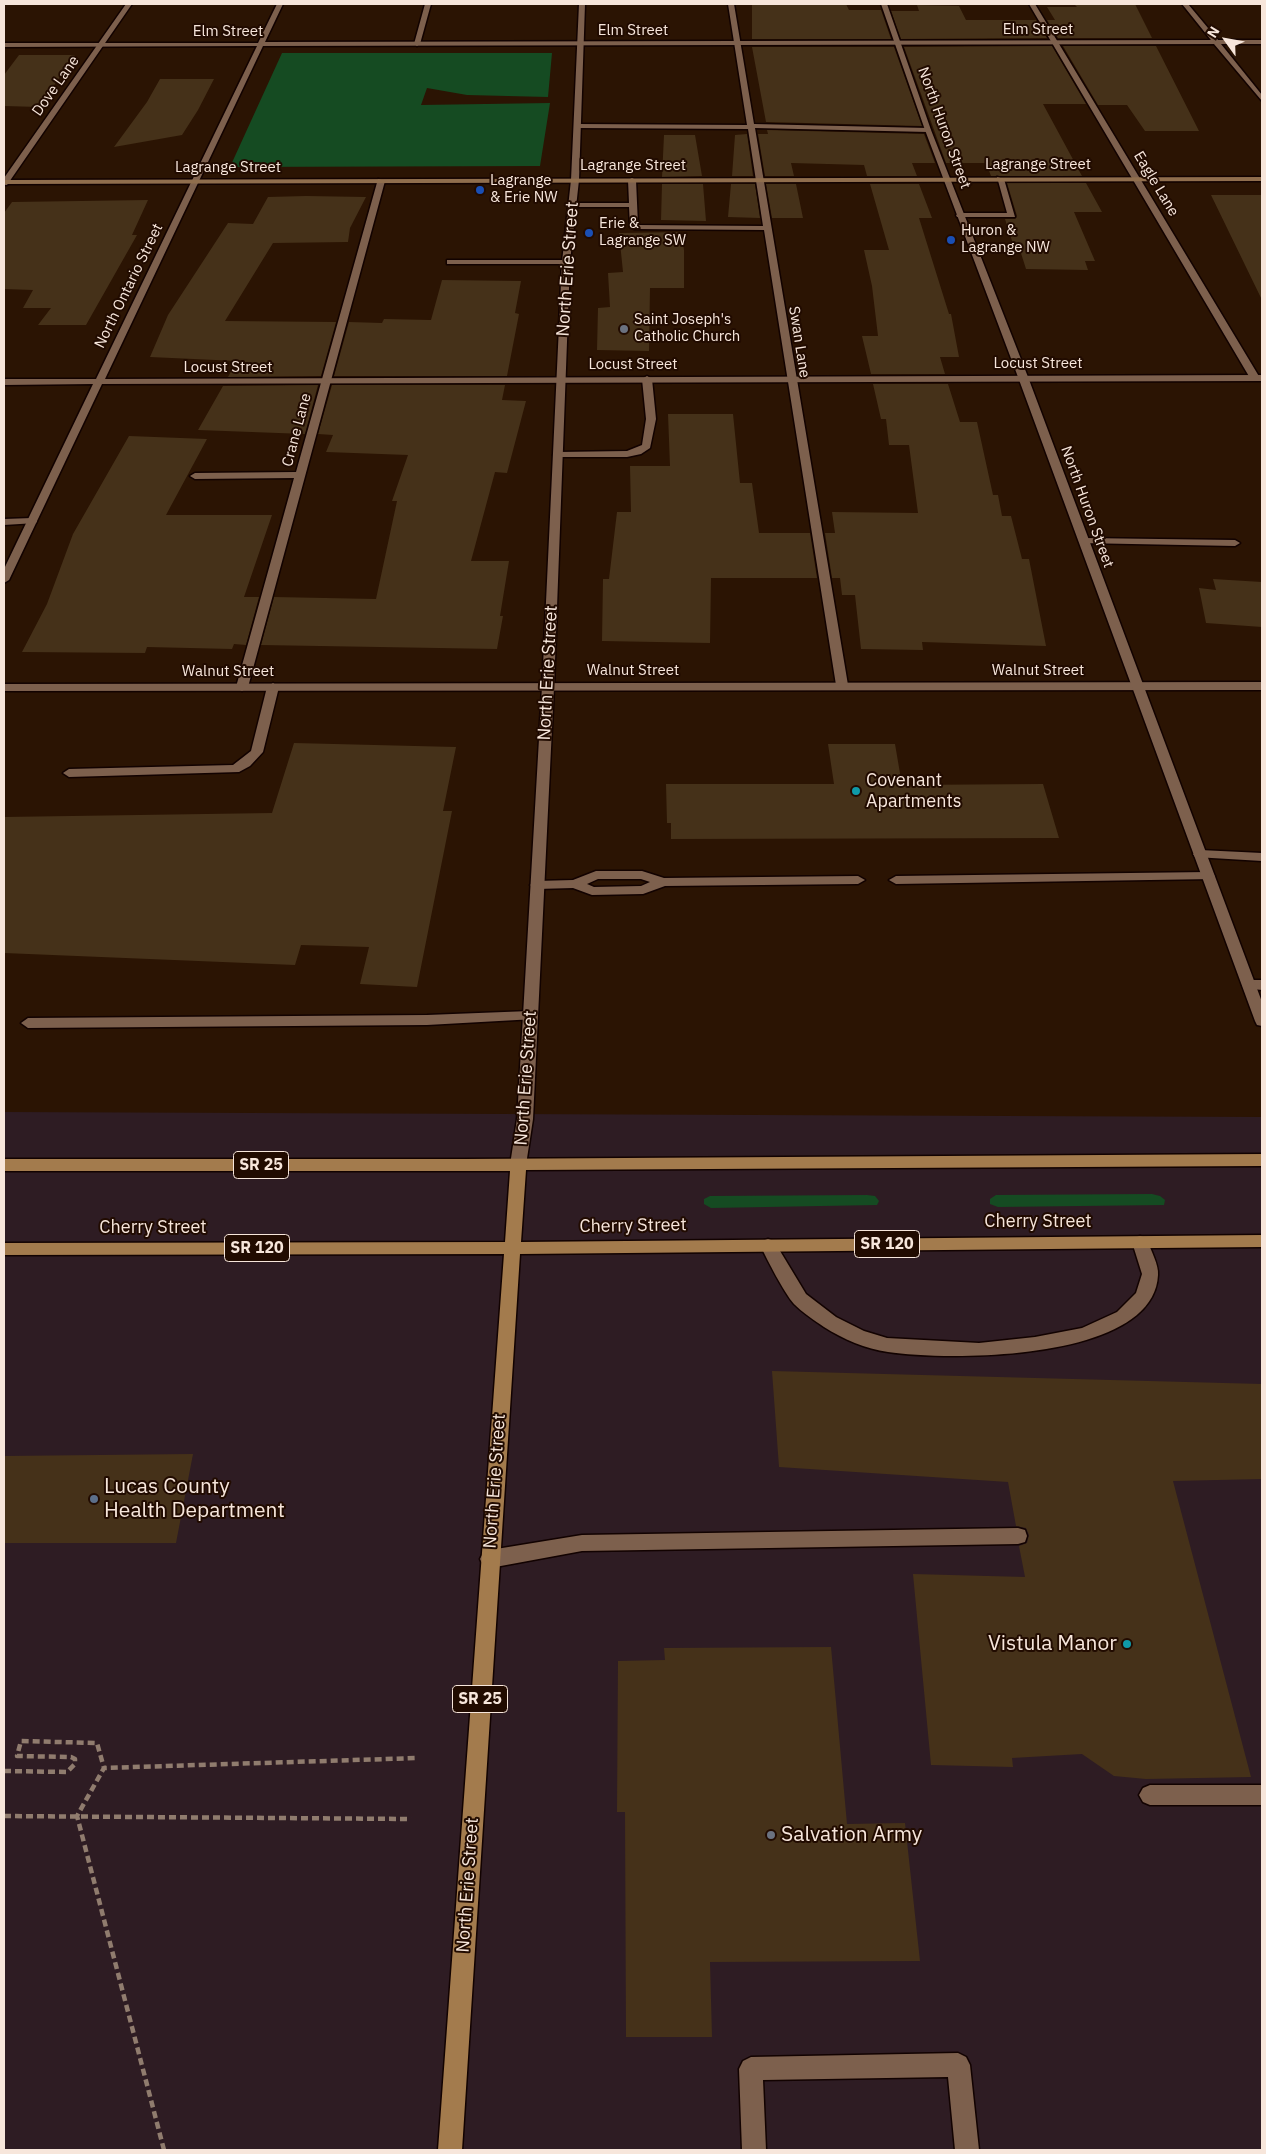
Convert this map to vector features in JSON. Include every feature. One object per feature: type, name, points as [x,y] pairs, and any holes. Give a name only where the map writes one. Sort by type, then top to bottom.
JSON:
[{"type":"main road","name":"Lagrange Street","points":[[4,182],[1262,179]]},
{"type":"main road","points":[[518,1165],[1262,1160]]},
{"type":"main road","name":"SR 25","points":[[4,1165],[518,1165]]},
{"type":"main road","name":"North Erie Street","points":[[450,2150],[518,1165]]},
{"type":"main road","name":"Cherry Street","points":[[4,1249],[511,1248],[1262,1241]]},
{"type":"street","name":"Dove Lane","points":[[4,182],[129,4]]},
{"type":"street","name":"North Ontario Street","points":[[4,580],[280,4]]},
{"type":"street","points":[[417,44],[428,4]]},
{"type":"street","name":"North Erie Street","points":[[518,1165],[525,1119],[538,885],[566,262],[575,180],[582,4]]},
{"type":"street","name":"Swan Lane","points":[[731,4],[842,685]]},
{"type":"street","name":"North Huron Street","points":[[884,4],[896,43],[946,180],[1023,377],[1208,876],[1256,985],[1262,1021]]},
{"type":"street","name":"Eagle Lane","points":[[1032,4],[1259,378]]},
{"type":"street","points":[[1185,4],[1262,100]]},
{"type":"street","name":"Elm Street","points":[[4,45],[1262,42]]},
{"type":"street","points":[[577,126],[751,126],[928,130]]},
{"type":"street","points":[[960,215],[1012,215],[1000,179]]},
{"type":"street","points":[[632,180],[634,227],[767,228]]},
{"type":"street","name":"Crane Lane","points":[[242,687],[381,181]]},
{"type":"street","points":[[572,205],[633,205]]},
{"type":"street","points":[[450,262],[566,262]]},
{"type":"street","name":"Locust Street","points":[[4,382],[1023,377],[1259,378]]},
{"type":"street","points":[[558,455],[627,454],[638,452],[647,446],[651,419],[647,379]]},
{"type":"street","points":[[195,476],[300,475]]},
{"type":"street","points":[[4,522],[32,521]]},
{"type":"street","points":[[1084,541],[1235,543]]},
{"type":"street","name":"Walnut Street","points":[[4,688],[842,685],[1262,686]]},
{"type":"street","points":[[70,772],[235,769],[246,763],[257,752],[273,687]]},
{"type":"street","points":[[1200,854],[1262,857]]},
{"type":"street","points":[[896,880],[1208,876]]},
{"type":"street","points":[[538,885],[575,884],[592,891],[643,890],[663,882],[858,880]]},
{"type":"street","points":[[28,1023],[427,1020],[530,1016]]},
{"type":"street","points":[[768,1245],[800,1299],[830,1322],[858,1337],[886,1345],[979,1350],[1035,1344],[1086,1334],[1122,1318],[1143,1296],[1150,1274],[1140,1242]]},
{"type":"street","points":[[490,1559],[582,1543],[1018,1536]]},
{"type":"street","points":[[1150,1795],[1262,1795]]},
{"type":"street","points":[[754,2150],[751,2069],[958,2065],[967,2150]]},
{"type":"path","points":[[4,1771],[67,1772],[75,1764],[75,1759],[71,1756],[17,1756],[21,1741],[97,1743],[104,1768],[77,1816],[164,2150]]},
{"type":"path","points":[[104,1768],[418,1758]]},
{"type":"path","points":[[4,1816],[411,1819]]},
{"type":"shaded area","points":[[4,1112],[1262,1117],[1262,2150],[4,2150]]},
{"type":"green space","points":[[282,53],[552,53],[548,97],[467,95],[427,88],[421,105],[550,103],[540,166],[230,167]]},
{"type":"green space","points":[[1152,1194],[1160,1196],[1165,1200],[1164,1205],[998,1207],[990,1204],[990,1199],[996,1195]]},
{"type":"green space","points":[[710,1196],[875,1196],[879,1201],[877,1205],[711,1208],[704,1204],[704,1199]]},
{"type":"building","points":[[752,4],[846,4],[849,10],[881,10],[891,39],[752,39]]},
{"type":"building","points":[[1135,4],[1152,38],[1058,38],[1047,20],[1055,20],[1047,7],[1077,7],[1075,5]]},
{"type":"building","points":[[917,5],[959,6],[966,20],[1036,20],[1047,38],[901,39],[891,11],[919,11]]},
{"type":"building","points":[[1052,46],[1086,104],[1043,104],[1082,176],[991,176],[986,163],[946,163],[904,47]]},
{"type":"building","points":[[1063,46],[1156,46],[1199,131],[1145,131],[1127,105],[1098,105]]},
{"type":"building","points":[[752,47],[894,47],[922,126],[766,122]]},
{"type":"building","points":[[19,55],[75,55],[39,107],[4,106],[4,75]]},
{"type":"building","points":[[160,79],[214,79],[182,135],[114,147],[147,102]]},
{"type":"building","points":[[767,130],[924,134],[935,163],[912,163],[917,176],[867,176],[864,165],[791,163],[794,176],[765,176],[758,134],[768,134]]},
{"type":"building","points":[[747,134],[753,176],[732,176],[735,135]]},
{"type":"building","points":[[664,135],[695,135],[702,176],[662,177]]},
{"type":"building","points":[[1007,183],[1086,183],[1102,212],[1074,212],[1095,261],[1085,261],[1088,270],[1026,269],[1019,247],[1014,247],[1005,219],[1015,219],[1017,216]]},
{"type":"building","points":[[662,184],[703,184],[706,221],[661,220]]},
{"type":"building","points":[[731,184],[755,184],[760,218],[728,217]]},
{"type":"building","points":[[766,184],[796,184],[803,218],[772,218]]},
{"type":"building","points":[[870,184],[919,184],[932,218],[919,218],[949,314],[951,314],[959,357],[940,357],[945,374],[871,374],[862,336],[878,336],[872,286],[864,250],[889,250]]},
{"type":"building","points":[[1211,195],[1262,195],[1262,300]]},
{"type":"building","points":[[268,197],[366,197],[350,228],[348,242],[273,243],[225,321],[336,322],[321,376],[228,377],[237,361],[150,357],[168,315],[228,223],[253,224]]},
{"type":"building","points":[[148,200],[132,235],[137,235],[86,325],[38,325],[51,308],[23,308],[33,290],[4,289],[4,213],[12,202]]},
{"type":"building","points":[[681,232],[684,250],[684,288],[650,288],[649,351],[597,350],[598,308],[610,307],[608,273],[623,272],[619,233]]},
{"type":"building","points":[[442,280],[521,281],[515,313],[519,314],[507,376],[334,376],[349,322],[382,323],[384,319],[431,320]]},
{"type":"building","points":[[873,384],[948,384],[960,422],[977,422],[993,495],[998,495],[1002,516],[1011,516],[1022,559],[1029,559],[1046,646],[922,642],[923,650],[861,649],[855,595],[842,595],[840,578],[832,578],[825,533],[835,533],[832,512],[918,513],[909,445],[889,445],[886,419],[881,419]]},
{"type":"building","points":[[318,385],[305,434],[198,430],[223,386]]},
{"type":"building","points":[[332,385],[505,385],[502,400],[526,401],[507,473],[495,472],[471,561],[509,561],[497,649],[261,645],[274,597],[376,599],[397,501],[392,501],[408,455],[326,452],[333,435],[318,434]]},
{"type":"building","points":[[668,414],[733,414],[740,483],[752,483],[759,533],[810,533],[817,578],[711,578],[710,643],[602,641],[603,579],[609,579],[617,512],[631,512],[630,466],[670,466]]},
{"type":"building","points":[[129,436],[207,439],[166,515],[272,515],[244,597],[259,597],[246,645],[234,644],[232,649],[147,647],[145,653],[22,652],[47,604],[73,534]]},
{"type":"building","points":[[1213,579],[1262,582],[1262,627],[1206,623],[1199,588],[1216,590]]},
{"type":"building","points":[[294,743],[456,747],[443,811],[452,811],[417,987],[360,984],[369,947],[301,945],[295,965],[4,953],[4,817],[272,813]]},
{"type":"building","name":"Covenant Apartments","points":[[828,744],[895,744],[902,785],[1043,784],[1059,838],[671,839],[671,823],[667,823],[666,784],[834,784]]},
{"type":"building","name":"Vistula Manor","points":[[772,1371],[1262,1384],[1262,1479],[1173,1481],[1251,1777],[1146,1779],[1114,1776],[1082,1754],[1012,1758],[1013,1767],[931,1765],[913,1574],[1025,1577],[1019,1546],[1027,1543],[1029,1535],[1026,1528],[1016,1526],[1008,1482],[779,1467]]},
{"type":"building","name":"Lucas County Health Department","points":[[193,1454],[176,1543],[4,1543],[4,1456]]},
{"type":"building","name":"Salvation Army","points":[[831,1647],[847,1824],[905,1823],[920,1961],[710,1962],[712,2037],[626,2037],[625,1812],[617,1812],[618,1661],[665,1660],[664,1648]]},
{"type":"place","name":"Lagrange & Erie NW","points":[[480,190]]},
{"type":"place","name":"Erie & Lagrange SW","points":[[589,233]]},
{"type":"place","name":"Huron & Lagrange NW","points":[[951,240]]},
{"type":"place","name":"Saint Joseph's Catholic Church","points":[[624,329]]},
{"type":"place","name":"Covenant Apartments","points":[[856,791]]},
{"type":"place","name":"Lucas County Health Department","points":[[94,1499]]},
{"type":"place","name":"Vistula Manor","points":[[1127,1644]]},
{"type":"place","name":"Salvation Army","points":[[771,1835]]}]
